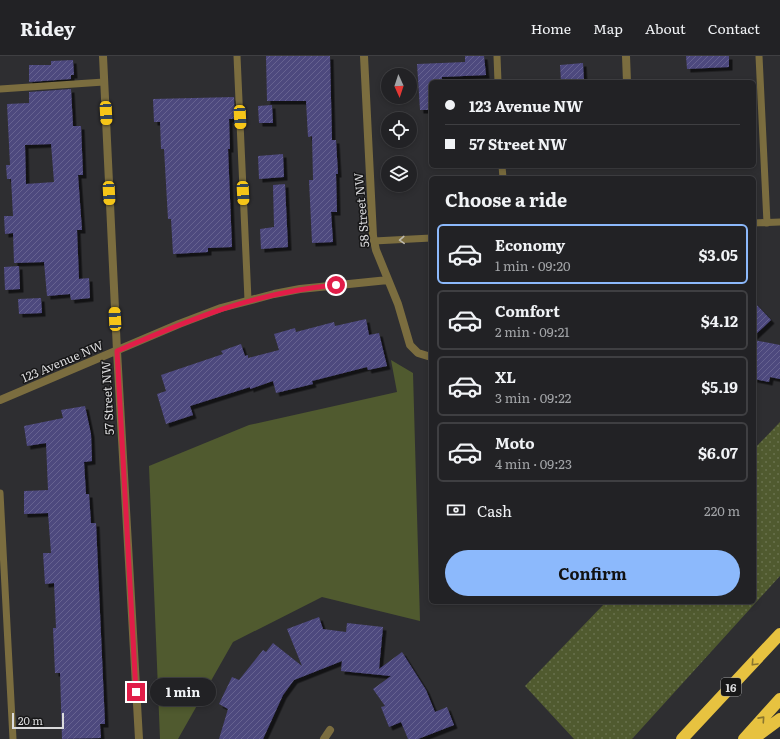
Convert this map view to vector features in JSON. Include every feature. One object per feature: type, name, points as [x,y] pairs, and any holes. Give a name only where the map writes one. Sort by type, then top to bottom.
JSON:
[{"type":"highway","name":"16","points":[[682,739],[780,634]]},
{"type":"highway","points":[[744,739],[780,699]]},
{"type":"highway","points":[[753,739],[780,719]]},
{"type":"street","name":"57 Street NW","points":[[103,56],[117,351],[139,739]]},
{"type":"street","name":"58 Street NW","points":[[364,56],[374,241],[398,304],[406,336],[410,345],[418,353],[429,356]]},
{"type":"street","points":[[626,56],[628,80]]},
{"type":"street","name":"123 Avenue NW","points":[[0,400],[192,319],[248,300],[300,289],[388,280]]},
{"type":"street","points":[[324,739],[330,730]]},
{"type":"lane","points":[[236,56],[248,300]]},
{"type":"lane","points":[[497,56],[498,80]]},
{"type":"lane","points":[[759,56],[767,223]]},
{"type":"lane","points":[[0,89],[104,82]]},
{"type":"lane","points":[[756,223],[780,222]]},
{"type":"lane","points":[[374,241],[429,238]]},
{"type":"lane","points":[[0,493],[13,739]]},
{"type":"green space","points":[[391,360],[413,373],[420,621],[322,597],[233,642],[178,739],[160,739],[149,466],[249,425],[397,392]]},
{"type":"green space","points":[[780,422],[780,576],[756,602],[756,447]]},
{"type":"green space","points":[[604,604],[755,604],[632,739],[574,739],[525,686]]},
{"type":"building","points":[[266,56],[330,56],[332,140],[336,140],[338,174],[336,174],[337,212],[331,212],[333,242],[312,243],[309,180],[313,180],[312,136],[308,137],[306,101],[267,101]]},
{"type":"building","points":[[465,56],[484,56],[486,75],[442,77],[442,80],[429,80],[429,110],[420,110],[417,64],[465,62]]},
{"type":"building","points":[[686,56],[729,56],[729,67],[687,69]]},
{"type":"building","points":[[73,60],[74,75],[71,75],[71,79],[29,82],[29,65],[51,65],[51,61]]},
{"type":"building","points":[[583,63],[584,80],[561,80],[560,65]]},
{"type":"building","points":[[71,89],[73,126],[81,126],[83,175],[78,175],[82,230],[77,230],[79,279],[89,278],[90,298],[71,300],[70,294],[47,296],[44,262],[14,263],[13,233],[5,234],[4,216],[13,216],[11,179],[7,179],[6,165],[10,165],[7,104],[29,103],[29,92]],"holes":[[[51,144],[54,182],[26,184],[25,145]]]},
{"type":"building","points":[[234,97],[235,119],[229,119],[230,149],[228,149],[232,247],[208,248],[208,252],[173,254],[171,219],[168,219],[164,149],[161,149],[160,122],[154,122],[153,99]]},
{"type":"building","points":[[272,105],[273,123],[259,123],[258,106]]},
{"type":"building","points":[[283,154],[284,177],[259,179],[258,156]]},
{"type":"building","points":[[285,184],[288,247],[261,249],[260,229],[274,227],[273,185]]},
{"type":"building","points":[[19,266],[20,289],[5,290],[4,267]]},
{"type":"building","points":[[41,298],[42,313],[19,314],[18,299]]},
{"type":"building","points":[[756,304],[771,320],[756,334]]},
{"type":"building","points":[[366,319],[369,335],[379,333],[387,366],[368,370],[367,367],[312,381],[313,384],[276,393],[273,381],[250,389],[250,387],[190,406],[193,415],[166,424],[157,394],[166,391],[161,375],[223,354],[221,351],[241,344],[245,356],[248,355],[248,358],[279,350],[274,334],[295,328],[296,332],[334,322],[335,326]]},
{"type":"building","points":[[756,340],[780,345],[780,379],[770,377],[769,382],[756,379]]},
{"type":"building","points":[[85,406],[91,434],[92,461],[84,462],[86,494],[89,494],[91,523],[96,523],[105,724],[100,724],[101,738],[62,739],[60,673],[55,673],[53,628],[56,628],[54,583],[45,584],[43,553],[51,553],[48,513],[24,514],[24,491],[48,490],[46,443],[27,446],[24,426],[63,418],[61,410]]},
{"type":"building","points":[[319,617],[323,629],[346,632],[347,623],[383,627],[379,669],[402,652],[426,690],[435,712],[447,707],[454,725],[418,739],[408,739],[401,722],[389,727],[381,707],[385,706],[373,689],[391,676],[341,671],[342,661],[294,680],[283,695],[263,739],[219,739],[228,709],[219,704],[232,677],[239,680],[263,650],[266,652],[273,643],[302,666],[287,629]]},
{"type":"route","points":[[136,692],[117,351],[179,324],[221,308],[287,291],[336,285]]}]
